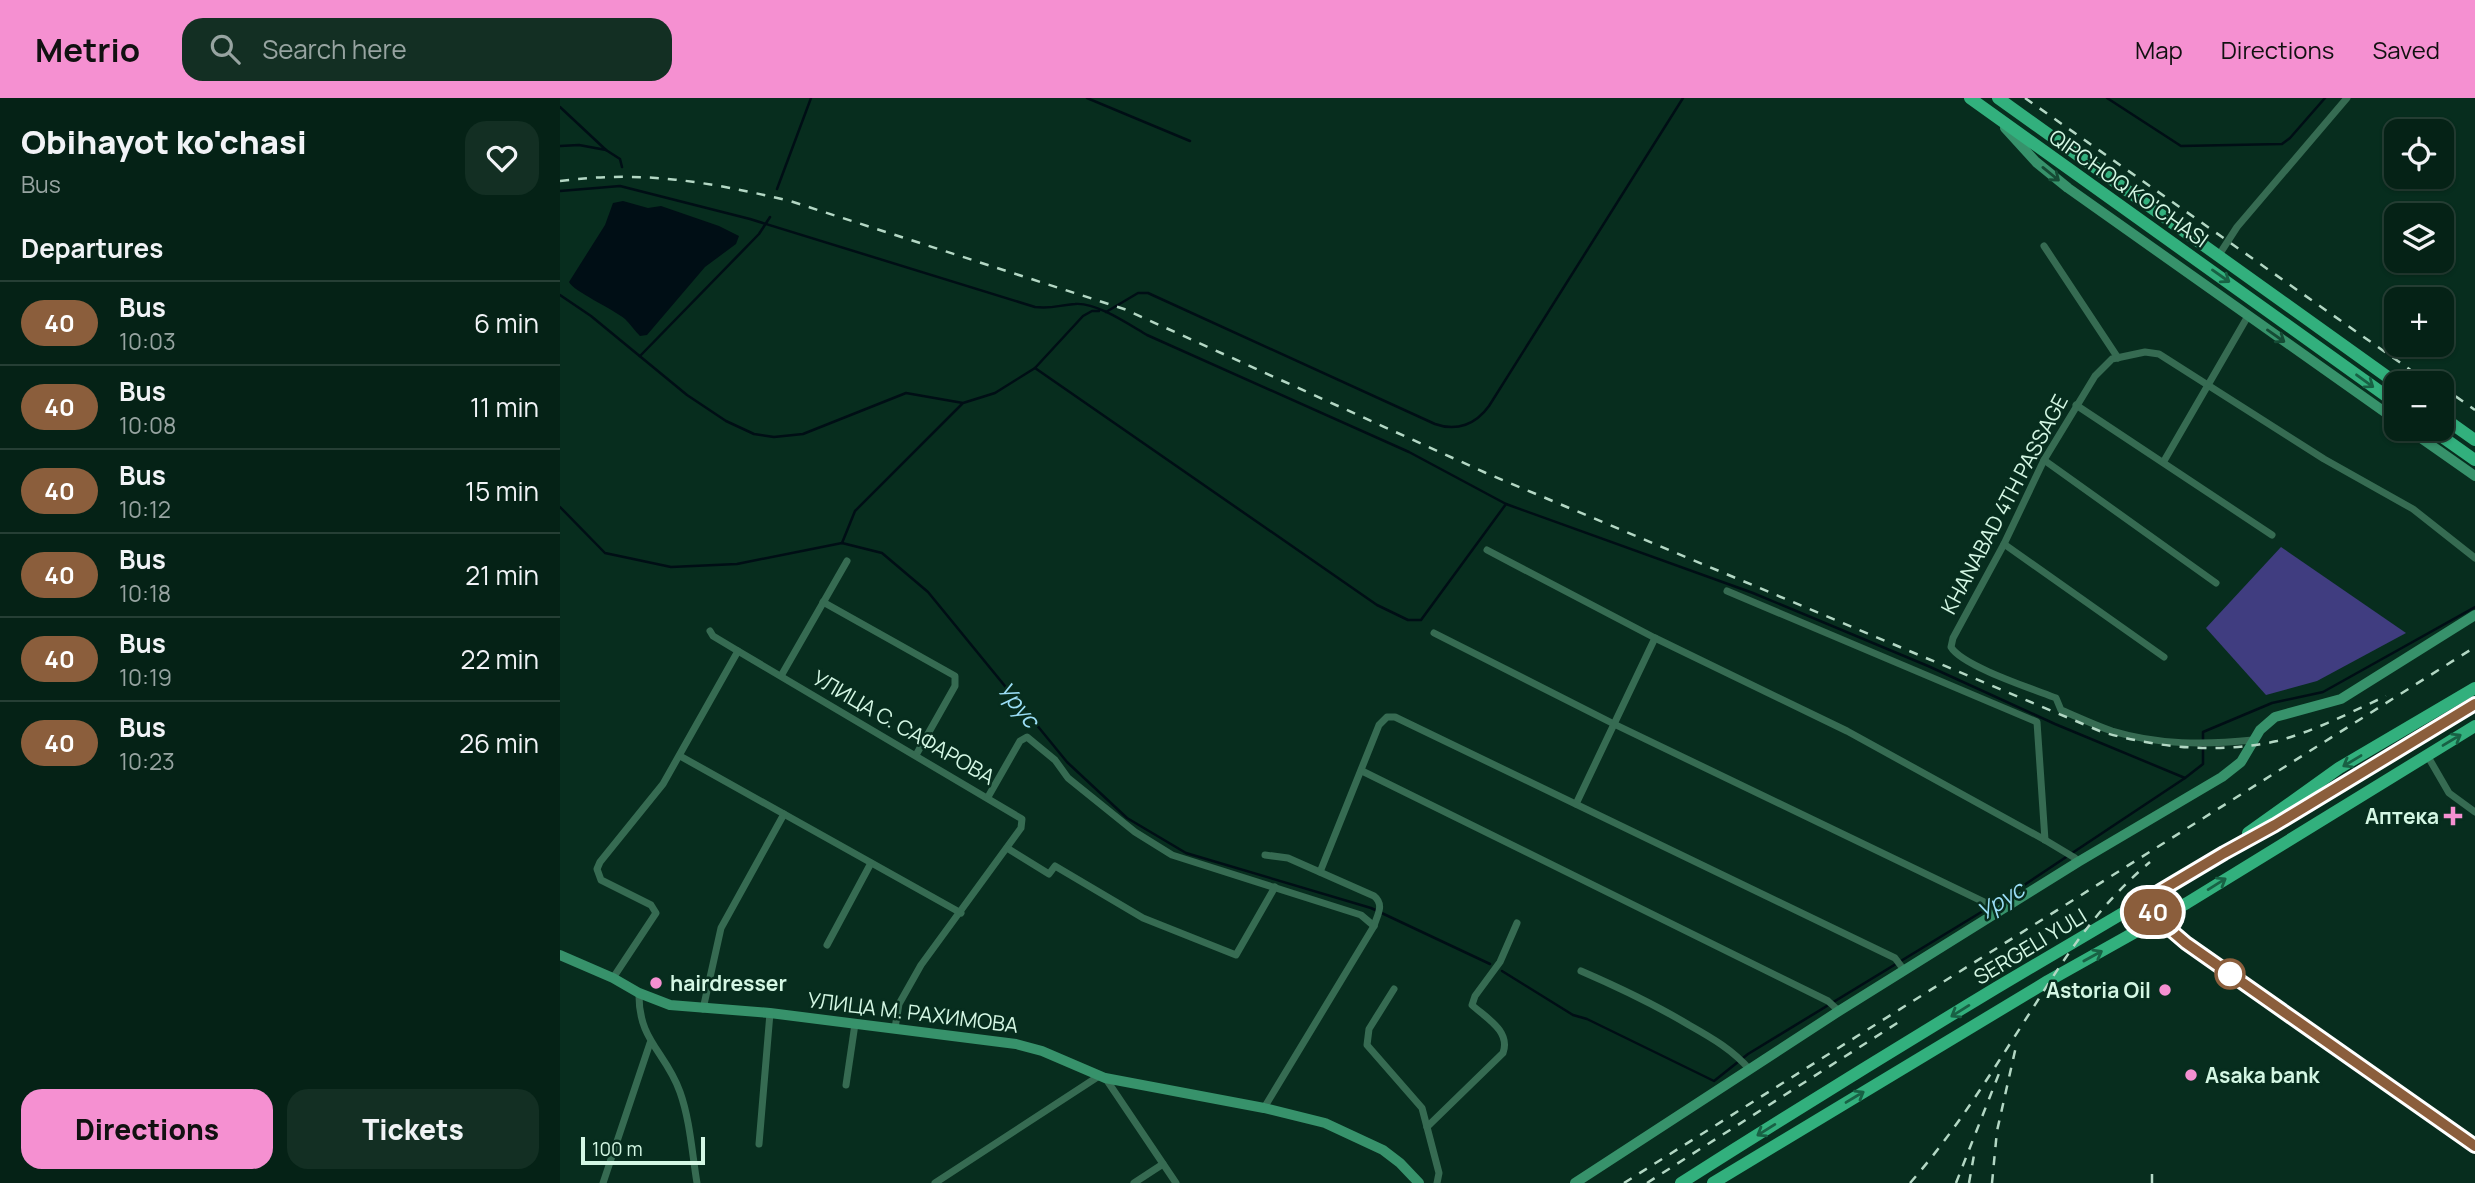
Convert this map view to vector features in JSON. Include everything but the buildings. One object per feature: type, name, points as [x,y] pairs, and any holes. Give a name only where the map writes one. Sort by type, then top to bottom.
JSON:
[{"type":"main road","name":"QIPCHOQ KO'CHASI","points":[[1970,98],[2384,394]]},
{"type":"main road","name":"QIPCHOQ KO'CHASI","points":[[1998,98],[2384,374]]},
{"type":"main road","points":[[2454,425],[2475,440]]},
{"type":"main road","points":[[2447,441],[2472,460]]},
{"type":"main road","points":[[2224,853],[2302,794],[2475,688]]},
{"type":"main road","name":"SERGELI YULI","points":[[1681,1183],[1997,988],[2475,704]]},
{"type":"main road","name":"SERGELI YULI","points":[[1713,1183],[2048,981],[2158,919],[2475,726]]},
{"type":"street","points":[[2219,255],[2237,227],[2347,98]]},
{"type":"street","points":[[1986,109],[2036,162],[2068,188],[2384,412]]},
{"type":"street","points":[[2044,246],[2118,358],[2145,352],[2159,354],[2324,459],[2413,509],[2475,558]]},
{"type":"street","points":[[2164,461],[2248,316]]},
{"type":"street","name":"KHANABAD 4TH PASSAGE","points":[[2118,358],[2112,359],[2095,376],[2076,405],[2044,460],[2004,544],[1950,642],[1955,653],[1991,672],[2056,698],[2061,710],[2109,730],[2142,738],[2190,744],[2253,740]]},
{"type":"street","points":[[2076,405],[2272,535]]},
{"type":"street","points":[[2424,441],[2475,476]]},
{"type":"street","points":[[2044,460],[2216,583]]},
{"type":"street","points":[[2004,544],[2164,657]]},
{"type":"street","points":[[1487,550],[1655,638],[1847,731],[2073,857]]},
{"type":"street","points":[[781,676],[847,561]]},
{"type":"street","points":[[1727,591],[2037,722],[2045,839]]},
{"type":"street","points":[[824,602],[955,676],[955,686],[916,755]]},
{"type":"street","points":[[1575,1183],[1834,1006],[1904,971],[1994,916],[2073,857],[2230,771],[2244,758],[2264,725],[2275,717],[2341,699],[2475,615]]},
{"type":"street","name":"УЛИЦА С. САФАРОВА","points":[[710,631],[713,636],[738,651],[1022,818],[1024,823],[1021,828],[961,914],[921,965],[899,1003],[895,1028]]},
{"type":"street","points":[[1434,633],[1984,902],[1994,916]]},
{"type":"street","points":[[1576,804],[1655,638]]},
{"type":"street","points":[[613,978],[656,913],[651,905],[601,880],[597,869],[663,785],[738,651]]},
{"type":"street","points":[[1320,872],[1379,725],[1391,716],[1895,958],[1904,971]]},
{"type":"street","points":[[988,797],[1020,741],[1027,737],[1055,760],[1068,778],[1135,832],[1172,855],[1361,915],[1374,926]]},
{"type":"street","points":[[2427,755],[2449,793],[2475,812]]},
{"type":"street","points":[[680,756],[961,914]]},
{"type":"street","points":[[1362,771],[1834,1006]]},
{"type":"street","points":[[703,1009],[721,928],[783,814]]},
{"type":"street","points":[[1007,848],[1049,874],[1055,866],[1143,918],[1236,955],[1275,887]]},
{"type":"street","points":[[1264,1108],[1374,926],[1379,911],[1379,900],[1374,896],[1288,858],[1265,855]]},
{"type":"street","points":[[827,945],[871,863]]},
{"type":"street","points":[[2145,900],[2158,919],[2217,965],[2475,1146]]},
{"type":"street","points":[[1427,1127],[1503,1053],[1505,1046],[1502,1033],[1472,1006],[1475,996],[1500,961],[1517,923]]},
{"type":"street","name":"УЛИЦА М. РАХИМОВА","points":[[560,955],[670,1005],[770,1013],[1027,1046],[1102,1077],[1264,1108],[1325,1123],[1383,1150],[1419,1183]]},
{"type":"street","points":[[1581,971],[1641,997],[1738,1055],[1748,1067]]},
{"type":"street","points":[[1394,989],[1367,1034],[1367,1045],[1422,1108],[1439,1173],[1437,1183]]},
{"type":"street","points":[[639,993],[640,1021],[650,1043],[672,1073],[681,1094],[696,1183]]},
{"type":"street","points":[[759,1144],[770,1013]]},
{"type":"street","points":[[846,1085],[855,1024]]},
{"type":"street","points":[[603,1183],[650,1043]]},
{"type":"street","points":[[938,1182],[1102,1077],[1176,1183]]},
{"type":"street","points":[[1134,1183],[1163,1164]]},
{"type":"shaded area","points":[[623,201],[648,208],[661,206],[719,226],[739,236],[736,244],[705,267],[647,335],[640,336],[625,319],[569,282],[605,225],[613,203]]},
{"type":"shaded area","points":[[2281,547],[2406,633],[2317,681],[2266,695],[2206,628]]},
{"type":"waterway","points":[[777,189],[811,98]]},
{"type":"waterway","points":[[1087,98],[1190,141]]},
{"type":"waterway","points":[[1106,312],[1138,293],[1148,293],[1435,424],[1451,427],[1465,425],[1478,418],[1489,406],[1683,98]]},
{"type":"waterway","points":[[2107,98],[2181,146],[2282,144],[2325,98]]},
{"type":"waterway","points":[[560,107],[606,150],[620,159],[622,167]]},
{"type":"waterway","points":[[560,146],[579,145],[606,150]]},
{"type":"waterway","points":[[560,191],[620,186],[750,219],[1035,307],[1075,304],[1092,306],[1147,335],[1409,452],[1506,504],[1753,593],[2185,778]]},
{"type":"waterway","points":[[640,356],[759,234],[770,217]]},
{"type":"waterway","points":[[560,295],[591,316],[687,395],[726,421],[754,434],[774,437],[803,434],[906,393],[963,403],[995,393],[1035,368],[1083,316],[1099,311]]},
{"type":"waterway","points":[[1035,368],[1377,605],[1408,620],[1421,620],[1506,504]]},
{"type":"waterway","points":[[842,543],[855,511],[962,404]]},
{"type":"waterway","name":"Урус","points":[[560,507],[605,553],[671,567],[737,564],[842,543],[882,553],[928,592],[1067,762],[1127,818],[1186,853],[1371,908],[1490,964]]},
{"type":"waterway","name":"Урус","points":[[1502,971],[1573,1015],[1587,1019],[1714,1081],[1748,1054],[2006,897],[2185,778],[2203,764],[2203,732],[2272,703],[2323,692],[2475,607]]},
{"type":"railway","points":[[2025,98],[2412,371]]},
{"type":"railway","points":[[560,181],[648,177],[704,183],[760,194],[790,201],[1124,309],[1486,473],[2102,732],[2123,738],[2189,747],[2255,745],[2305,732],[2386,696]]},
{"type":"railway","points":[[2454,395],[2475,410]]},
{"type":"railway","points":[[1624,1183],[2475,647]]},
{"type":"railway","points":[[1910,1183],[1964,1113],[2074,945],[2108,902],[2150,862]]},
{"type":"railway","points":[[1647,1183],[1902,1020]]},
{"type":"railway","points":[[1992,1183],[1997,1131],[2017,1042]]},
{"type":"railway","points":[[1956,1183],[2000,1071]]},
{"type":"railway","points":[[1969,1183],[1974,1155]]},
{"type":"railway","points":[[2152,1174],[2152,1183]]},
{"type":"bus line","name":"40","points":[[2475,704],[2145,900],[2158,919],[2186,943],[2475,1146]]},
{"type":"place","name":"Аптека","points":[[2453,816]]},
{"type":"place","name":"hairdresser","points":[[656,983]]},
{"type":"place","name":"Astoria Oil","points":[[2165,990]]},
{"type":"place","name":"Asaka bank","points":[[2191,1075]]}]
